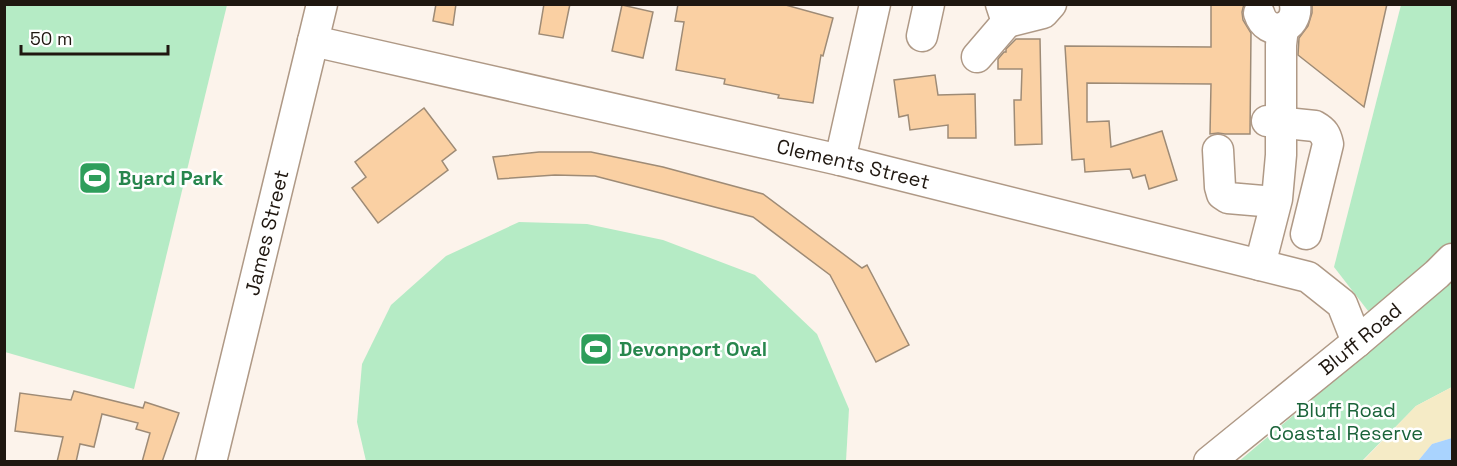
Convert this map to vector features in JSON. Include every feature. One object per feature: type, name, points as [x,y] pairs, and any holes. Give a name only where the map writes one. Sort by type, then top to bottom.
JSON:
[{"type":"street","name":"James Street","points":[[211,462],[322,4]]},
{"type":"street","points":[[840,160],[875,4]]},
{"type":"street","points":[[922,36],[929,4]]},
{"type":"street","points":[[977,57],[1004,13],[1043,13],[1052,4]]},
{"type":"street","points":[[1253,264],[1274,122],[1281,45],[1276,18]]},
{"type":"street","name":"Clements Street","points":[[314,41],[840,160],[1308,278],[1342,304],[1357,342]]},
{"type":"street","points":[[1274,122],[1316,126],[1327,136],[1328,144],[1306,234]]},
{"type":"street","points":[[1253,264],[1277,199],[1281,155],[1274,122]]},
{"type":"street","points":[[1218,150],[1222,194],[1228,198],[1263,201]]},
{"type":"street","name":"Bluff Road","points":[[1209,462],[1357,342],[1452,259]]},
{"type":"green space","name":"Byard Park","points":[[4,5],[227,5],[134,389],[5,352]]},
{"type":"green space","points":[[1401,5],[1452,5],[1452,243],[1372,316],[1334,267]]},
{"type":"green space","name":"Devonport Oval","points":[[519,222],[587,224],[663,240],[755,275],[817,334],[849,409],[846,461],[366,461],[357,422],[362,364],[391,305],[446,256]]},
{"type":"green space","name":"Bluff Road Coastal Reserve","points":[[1452,272],[1452,387],[1416,406],[1362,461],[1238,462],[1386,337]]},
{"type":"sand","points":[[1452,387],[1452,438],[1432,444],[1418,461],[1362,462],[1416,406]]},
{"type":"water","points":[[1452,438],[1452,461],[1418,461],[1432,444]]},
{"type":"building","points":[[436,4],[456,4],[453,25],[433,21]]},
{"type":"building","points":[[544,4],[570,4],[563,38],[539,34]]},
{"type":"building","points":[[678,4],[782,4],[833,18],[823,56],[821,55],[813,103],[778,98],[779,95],[724,84],[725,79],[676,70],[684,22],[675,21]]},
{"type":"building","points":[[1211,4],[1244,4],[1243,20],[1251,33],[1250,134],[1210,134],[1211,84],[1087,83],[1087,122],[1109,121],[1111,147],[1162,131],[1177,180],[1149,189],[1145,175],[1133,178],[1130,169],[1085,172],[1084,159],[1072,160],[1065,46],[1211,47]]},
{"type":"building","points":[[1312,4],[1387,4],[1364,107],[1298,55],[1299,38],[1308,26]]},
{"type":"building","points":[[622,5],[653,12],[643,58],[612,51]]},
{"type":"building","points":[[1016,39],[1040,39],[1042,144],[1015,145],[1014,100],[1021,100],[1022,69],[998,69],[998,59]]},
{"type":"building","points":[[935,75],[938,95],[975,94],[976,138],[948,138],[948,125],[910,130],[908,115],[899,117],[894,80]]},
{"type":"building","points":[[424,108],[456,150],[442,161],[448,170],[378,223],[352,188],[366,177],[355,162]]},
{"type":"building","points":[[539,152],[591,152],[663,167],[763,194],[862,268],[867,265],[909,345],[876,362],[830,275],[753,217],[595,176],[555,175],[498,179],[493,157]]},
{"type":"building","points":[[74,391],[143,408],[145,402],[179,413],[162,462],[142,462],[150,433],[136,429],[138,423],[102,414],[94,447],[80,444],[76,462],[57,462],[63,437],[15,431],[20,393],[71,400]]},
{"type":"place","name":"Byard Park","points":[[95,178]]},
{"type":"place","name":"Devonport Oval","points":[[596,349]]}]
